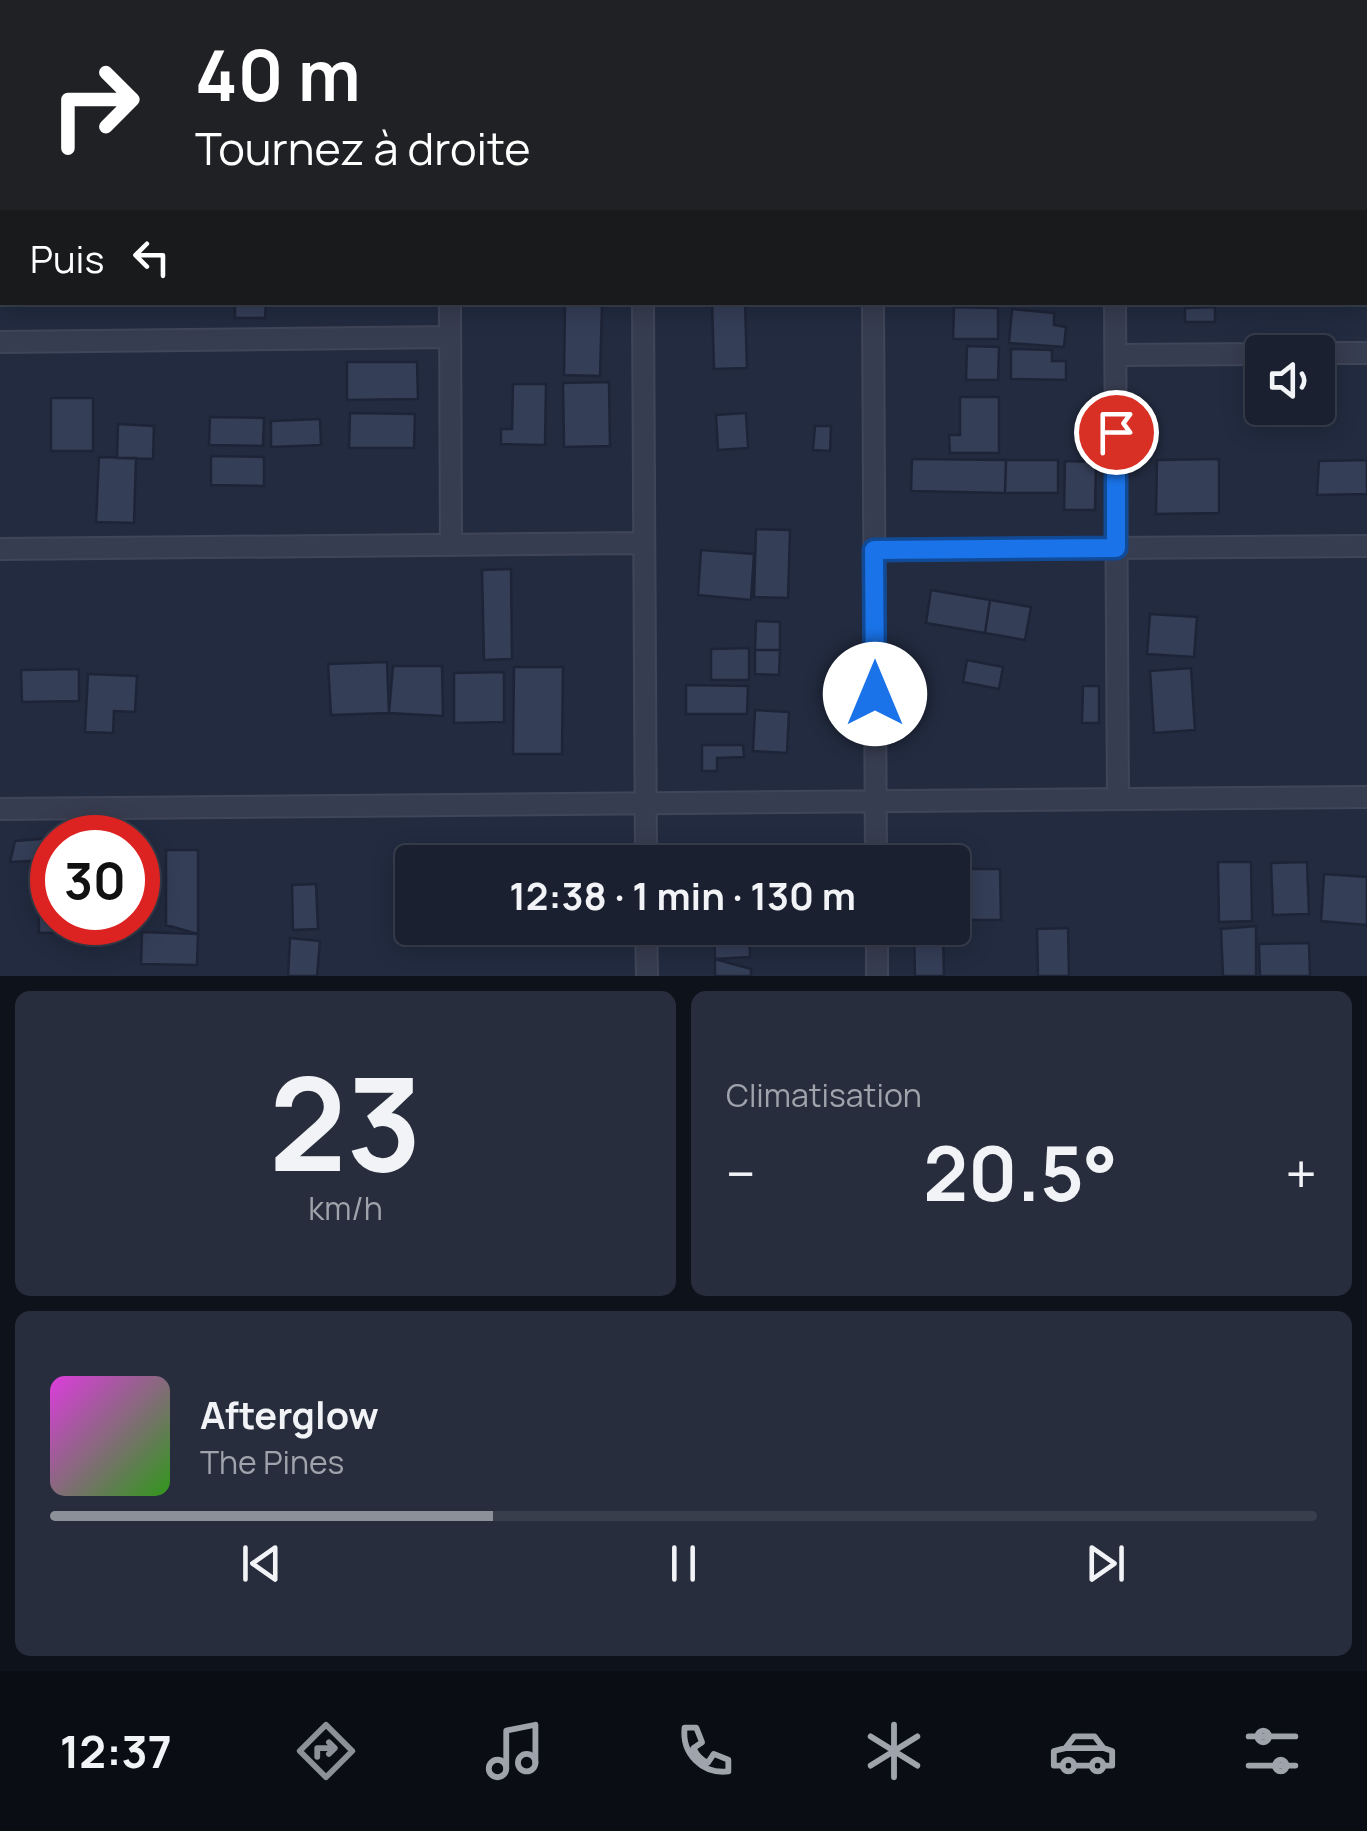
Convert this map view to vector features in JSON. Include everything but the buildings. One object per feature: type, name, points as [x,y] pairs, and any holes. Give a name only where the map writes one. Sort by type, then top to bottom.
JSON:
[{"type":"street","points":[[450,305],[451,545]]},
{"type":"street","points":[[642,305],[646,845]]},
{"type":"street","points":[[873,305],[876,845]]},
{"type":"street","points":[[1116,305],[1118,799]]},
{"type":"street","points":[[0,342],[450,337]]},
{"type":"street","points":[[1335,353],[1367,353]]},
{"type":"street","points":[[1116,355],[1245,354]]},
{"type":"street","points":[[0,549],[644,544]]},
{"type":"street","points":[[874,550],[1367,546]]},
{"type":"street","points":[[0,809],[1367,797]]},
{"type":"street","points":[[646,945],[647,976]]},
{"type":"street","points":[[877,945],[877,976]]},
{"type":"route","points":[[875,694],[874,550],[1116,548],[1116,432]]}]
